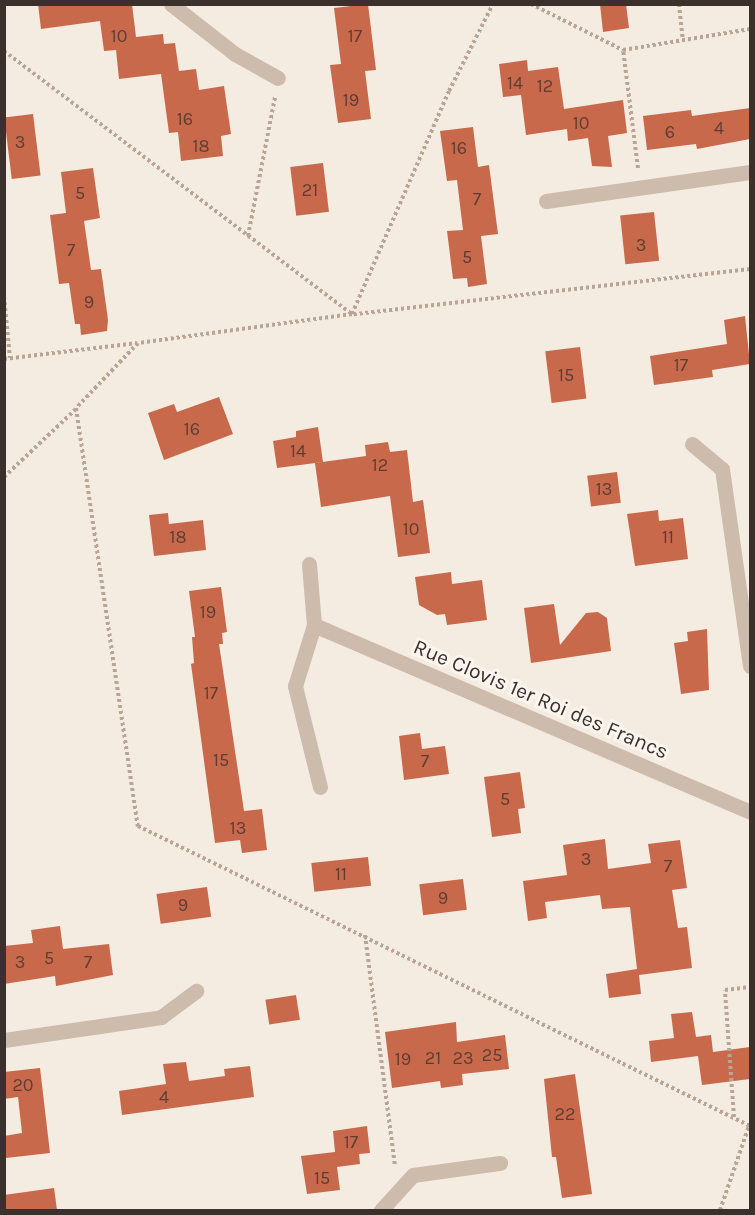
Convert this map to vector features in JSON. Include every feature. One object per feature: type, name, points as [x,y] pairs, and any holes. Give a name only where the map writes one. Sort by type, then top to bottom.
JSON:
[{"type":"street","points":[[171,4],[235,54],[278,78]]},
{"type":"street","points":[[546,201],[750,172]]},
{"type":"street","points":[[692,444],[722,469],[750,666]]},
{"type":"street","points":[[309,564],[314,625],[295,686],[320,788]]},
{"type":"street","name":"Rue Clovis 1er Roi des Francs","points":[[314,625],[750,812]]},
{"type":"street","points":[[4,1040],[161,1017],[196,991]]},
{"type":"street","points":[[381,1210],[398,1187],[413,1175],[501,1163]]},
{"type":"path","points":[[4,51],[352,314],[449,91],[493,4]]},
{"type":"path","points":[[531,4],[623,51],[750,29]]},
{"type":"path","points":[[679,4],[683,40]]},
{"type":"path","points":[[623,51],[641,189]]},
{"type":"path","points":[[248,236],[278,78]]},
{"type":"path","points":[[4,296],[10,358]]},
{"type":"path","points":[[4,359],[138,343]]},
{"type":"path","points":[[4,477],[76,408]]},
{"type":"path","points":[[365,935],[398,1187]]},
{"type":"path","points":[[734,1118],[725,990],[750,987]]},
{"type":"path","points":[[720,1210],[749,1126]]},
{"type":"building","points":[[38,4],[132,4],[136,37],[163,34],[164,44],[175,43],[179,71],[196,69],[199,90],[224,86],[231,134],[221,136],[223,156],[181,161],[178,132],[169,133],[161,74],[119,79],[116,50],[104,51],[100,21],[41,29]]},
{"type":"building","points":[[368,4],[376,70],[365,71],[371,119],[338,123],[330,65],[341,64],[334,8]]},
{"type":"building","points":[[600,4],[626,4],[629,28],[603,32]]},
{"type":"building","points":[[527,60],[528,71],[558,67],[564,109],[623,100],[627,133],[608,136],[612,167],[592,166],[588,138],[568,141],[567,129],[526,135],[521,95],[503,97],[499,64]]},
{"type":"building","points":[[750,108],[750,139],[697,149],[696,144],[647,150],[643,116],[691,110],[692,116]]},
{"type":"building","points":[[33,114],[41,176],[12,179],[4,118]]},
{"type":"building","points":[[473,127],[478,167],[489,165],[498,234],[481,236],[487,284],[468,287],[467,278],[453,279],[447,231],[463,230],[457,180],[447,181],[440,131]]},
{"type":"building","points":[[323,163],[329,212],[296,216],[290,167]]},
{"type":"building","points":[[93,168],[100,218],[84,221],[91,270],[101,269],[108,320],[107,331],[81,335],[80,324],[75,324],[69,283],[59,284],[50,215],[66,213],[61,172]]},
{"type":"building","points":[[654,212],[659,261],[625,264],[620,216]]},
{"type":"building","points":[[745,316],[750,364],[712,370],[713,377],[654,385],[650,356],[727,344],[724,320]]},
{"type":"building","points":[[580,347],[586,399],[552,403],[545,351]]},
{"type":"building","points":[[219,397],[233,434],[164,460],[148,413],[174,404],[177,412]]},
{"type":"building","points":[[318,427],[323,462],[277,468],[273,441],[296,437],[296,431]]},
{"type":"building","points":[[388,442],[390,452],[407,450],[413,502],[423,500],[430,553],[398,557],[390,496],[321,507],[315,463],[366,456],[365,445]]},
{"type":"building","points":[[617,472],[621,503],[591,506],[587,476]]},
{"type":"building","points":[[658,510],[659,521],[683,518],[688,559],[635,566],[627,514]]},
{"type":"building","points":[[168,513],[169,524],[203,520],[206,550],[154,556],[149,515]]},
{"type":"building","points":[[451,572],[452,584],[482,580],[487,620],[447,625],[445,614],[437,615],[419,605],[415,577]]},
{"type":"building","points":[[221,587],[227,632],[222,633],[223,644],[219,644],[244,811],[262,809],[267,850],[242,853],[240,840],[215,843],[191,664],[194,663],[192,637],[195,637],[189,591]]},
{"type":"building","points":[[554,604],[560,645],[586,613],[598,612],[607,618],[611,651],[531,663],[524,608]]},
{"type":"building","points":[[707,629],[709,690],[681,694],[674,643],[688,641],[687,632]]},
{"type":"building","points":[[420,733],[422,749],[445,746],[449,774],[404,780],[399,736]]},
{"type":"building","points":[[520,772],[525,808],[518,809],[521,833],[492,837],[484,777]]},
{"type":"building","points":[[605,839],[608,869],[651,863],[648,844],[680,840],[687,888],[672,890],[678,928],[687,927],[692,968],[639,975],[641,994],[609,998],[606,974],[637,969],[630,907],[602,909],[600,895],[545,902],[547,918],[528,921],[523,881],[567,875],[563,845]]},
{"type":"building","points":[[368,857],[371,886],[314,892],[311,863]]},
{"type":"building","points":[[463,879],[467,910],[423,915],[419,884]]},
{"type":"building","points":[[207,887],[211,917],[161,924],[156,894]]},
{"type":"building","points":[[60,926],[63,949],[109,944],[113,975],[56,986],[55,976],[4,984],[4,946],[33,943],[31,930]]},
{"type":"building","points":[[296,995],[300,1020],[269,1025],[265,1000]]},
{"type":"building","points":[[692,1012],[696,1037],[711,1035],[713,1052],[750,1047],[750,1079],[702,1085],[698,1056],[651,1062],[649,1041],[674,1038],[671,1014]]},
{"type":"building","points":[[456,1022],[457,1042],[505,1035],[509,1069],[462,1074],[463,1085],[441,1088],[440,1081],[392,1088],[385,1032]]},
{"type":"building","points":[[186,1062],[189,1081],[225,1076],[224,1069],[250,1066],[254,1097],[122,1115],[119,1091],[166,1084],[163,1064]]},
{"type":"building","points":[[40,1068],[50,1153],[6,1158],[4,1136],[22,1133],[18,1097],[4,1099],[4,1072]]},
{"type":"building","points":[[575,1074],[592,1194],[562,1198],[556,1157],[552,1157],[544,1079]]},
{"type":"building","points":[[367,1126],[370,1153],[359,1154],[360,1164],[337,1167],[340,1190],[307,1194],[301,1156],[335,1152],[333,1131]]},
{"type":"building","points":[[54,1188],[57,1210],[4,1210],[4,1195]]}]
